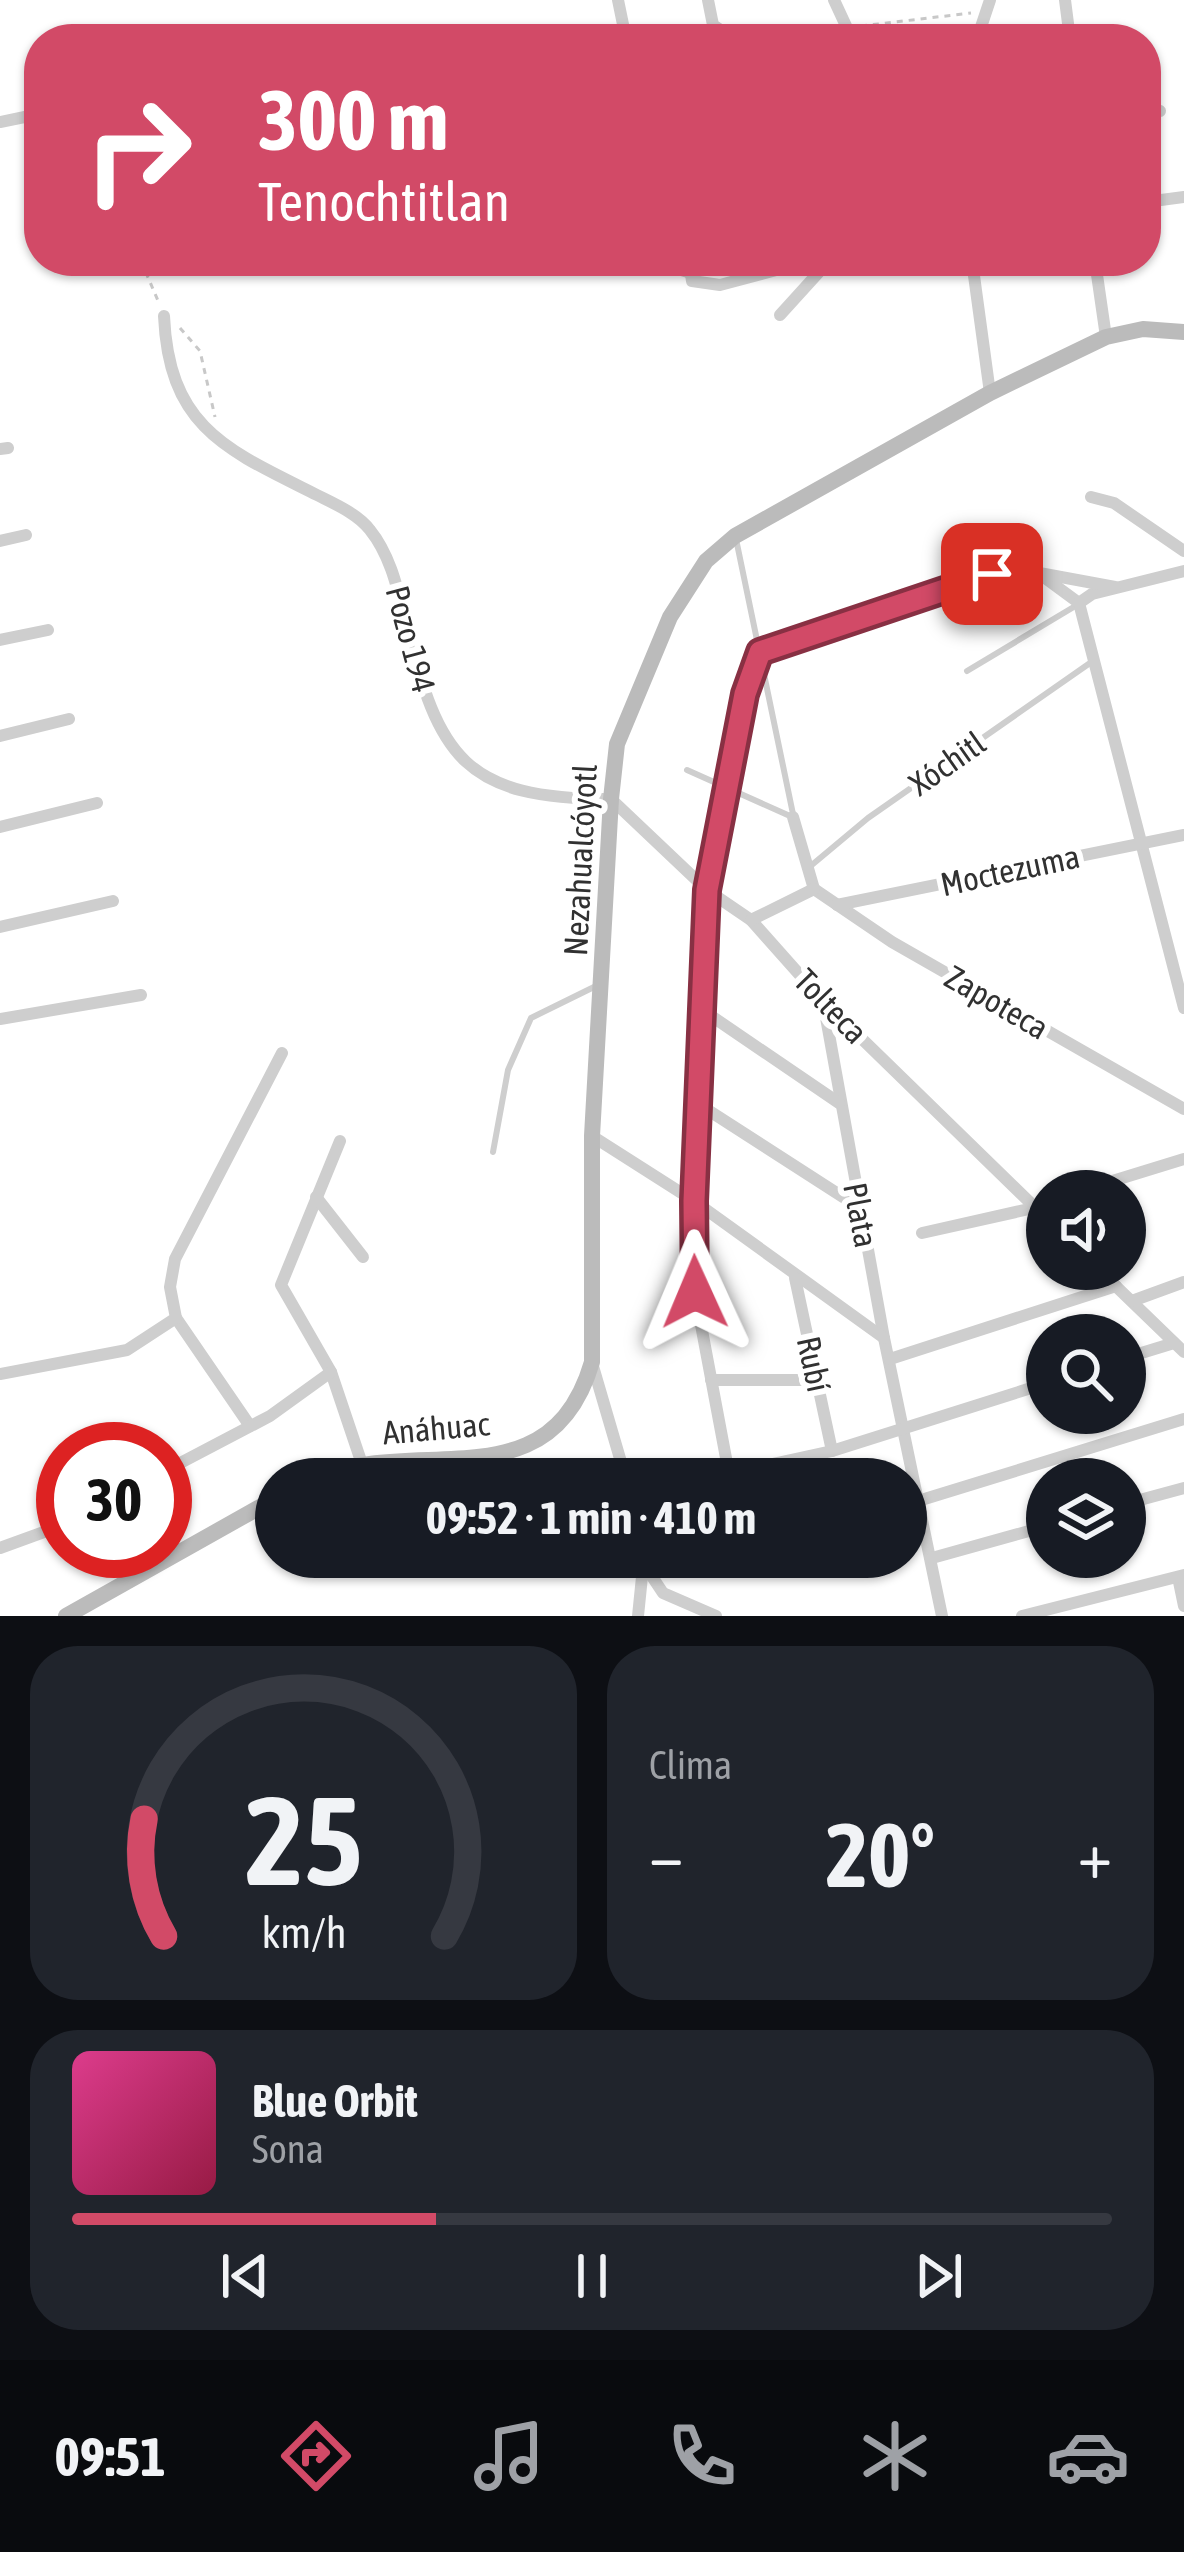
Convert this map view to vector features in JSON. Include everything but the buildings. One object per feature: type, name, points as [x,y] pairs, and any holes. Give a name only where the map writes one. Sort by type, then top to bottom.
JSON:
[{"type":"main road","name":"Nezahualcóyotl","points":[[592,1362],[592,1136],[611,800],[617,744],[670,617],[706,561],[735,536],[990,393],[1106,337],[1143,329],[1184,332]]},
{"type":"main road","name":"Anáhuac","points":[[491,1458],[552,1431],[572,1408],[592,1362]]},
{"type":"main road","points":[[66,1616],[255,1510]]},
{"type":"street","points":[[691,276],[720,285],[754,276]]},
{"type":"street","points":[[780,315],[815,276]]},
{"type":"street","points":[[974,276],[990,393]]},
{"type":"street","points":[[1097,276],[1106,337]]},
{"type":"street","name":"Pozo 194","points":[[164,316],[174,387],[190,414],[219,442],[369,528],[394,574],[422,691],[457,756],[488,781],[517,792],[554,799],[611,800]]},
{"type":"street","points":[[1091,496],[1114,503],[1184,551]]},
{"type":"street","points":[[0,541],[26,536]]},
{"type":"street","points":[[1079,603],[1115,587],[1184,571]]},
{"type":"street","points":[[727,1458],[695,1292],[701,1009],[707,890],[745,694],[760,652],[992,574],[1039,574],[1115,587]]},
{"type":"street","points":[[1039,574],[1079,603],[1090,663],[1184,1008]]},
{"type":"street","points":[[0,640],[48,630]]},
{"type":"street","points":[[0,736],[69,719]]},
{"type":"street","name":"Tolteca","points":[[611,800],[707,890],[751,920],[823,1001],[1026,1195]]},
{"type":"street","points":[[0,827],[97,803]]},
{"type":"street","points":[[751,920],[814,889],[794,818]]},
{"type":"street","name":"Moctezuma","points":[[837,905],[1184,835]]},
{"type":"street","name":"Zapoteca","points":[[814,889],[1184,1109]]},
{"type":"street","points":[[0,927],[113,902]]},
{"type":"street","points":[[0,1019],[141,994]]},
{"type":"street","name":"Plata","points":[[823,1001],[909,1458]]},
{"type":"street","points":[[701,1009],[839,1102]]},
{"type":"street","points":[[250,1426],[176,1318],[170,1287],[175,1259],[282,1053]]},
{"type":"street","points":[[698,1103],[860,1208]]},
{"type":"street","points":[[592,1136],[694,1201],[884,1338]]},
{"type":"street","points":[[340,1141],[281,1286],[331,1372],[360,1458]]},
{"type":"street","points":[[1140,1170],[1184,1159]]},
{"type":"street","points":[[316,1196],[363,1257]]},
{"type":"street","points":[[922,1233],[1026,1214]]},
{"type":"street","name":"Rubí","points":[[795,1277],[832,1451]]},
{"type":"street","points":[[1132,1300],[1184,1282]]},
{"type":"street","points":[[890,1359],[1104,1290]]},
{"type":"street","points":[[1121,1290],[1179,1347]]},
{"type":"street","points":[[0,1374],[127,1350],[176,1318]]},
{"type":"street","points":[[1146,1354],[1179,1347]]},
{"type":"street","points":[[592,1362],[620,1458]]},
{"type":"street","points":[[192,1457],[250,1426],[331,1372]]},
{"type":"street","points":[[711,1380],[818,1380]]},
{"type":"street","points":[[801,1458],[1026,1390]]},
{"type":"street","points":[[927,1499],[1184,1419]]},
{"type":"street","points":[[1146,1498],[1184,1488]]},
{"type":"street","points":[[932,1558],[1026,1532]]},
{"type":"street","points":[[0,1548],[36,1535]]},
{"type":"street","name":"Plata","points":[[927,1538],[942,1616]]},
{"type":"street","points":[[1026,1616],[1181,1576],[1184,1606]]},
{"type":"street","points":[[638,1616],[643,1578]]},
{"type":"street","points":[[654,1578],[663,1593],[716,1616]]},
{"type":"lane","points":[[735,536],[794,818]]},
{"type":"lane","points":[[967,671],[1079,603]]},
{"type":"lane","name":"Xóchitl","points":[[807,869],[868,818],[1090,663]]},
{"type":"lane","points":[[687,770],[794,818]]},
{"type":"lane","points":[[493,1152],[508,1070],[532,1018],[603,982]]},
{"type":"path","points":[[873,24],[989,5]]},
{"type":"path","points":[[147,276],[164,316],[200,351],[219,442]]},
{"type":"route","points":[[695,1292],[694,1201],[707,890],[745,694],[760,652],[992,574]]}]
